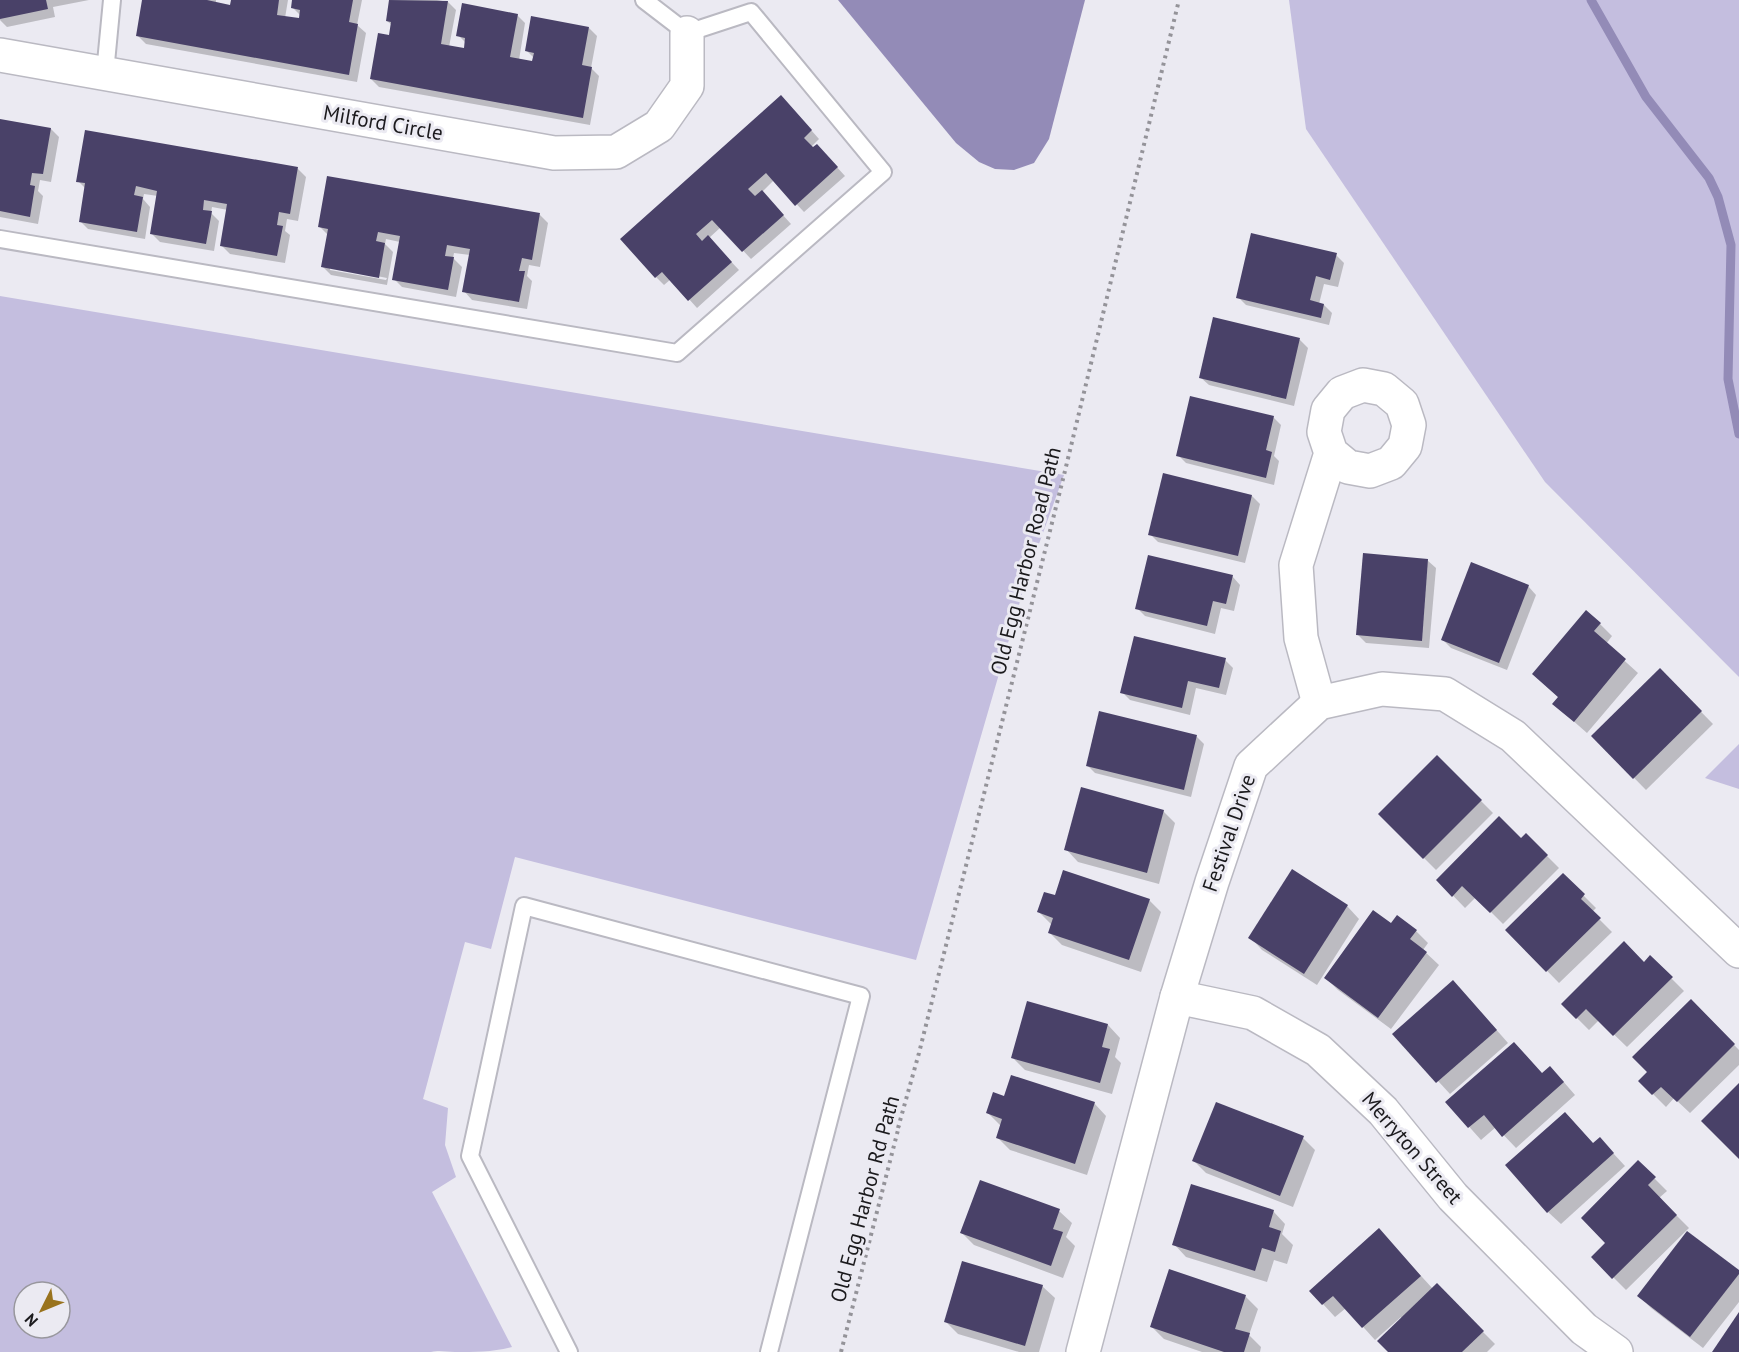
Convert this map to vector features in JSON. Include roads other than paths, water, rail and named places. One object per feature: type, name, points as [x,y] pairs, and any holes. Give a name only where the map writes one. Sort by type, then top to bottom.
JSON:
[{"type":"street","name":"Milford Circle","points":[[0,55],[554,153],[616,152],[659,126],[687,86],[687,33]]},
{"type":"street","points":[[1331,453],[1296,566],[1301,638],[1319,703],[1382,689],[1445,694],[1513,736],[1739,951]]},
{"type":"street","name":"Festival Drive","points":[[1083,1352],[1177,997],[1251,766],[1319,703]]},
{"type":"street","name":"Merryton Street","points":[[1177,997],[1253,1013],[1318,1050],[1383,1111],[1461,1205],[1584,1329],[1616,1352]]},
{"type":"lane","points":[[105,73],[112,0]]},
{"type":"lane","points":[[0,239],[677,353],[883,172],[750,12],[687,33],[644,0]]},
{"type":"lane","points":[[569,1352],[470,1155],[524,906],[861,996],[769,1352]]},
{"type":"waterway","points":[[1591,0],[1646,97],[1709,178],[1718,197],[1731,245],[1728,379],[1739,434]]}]
